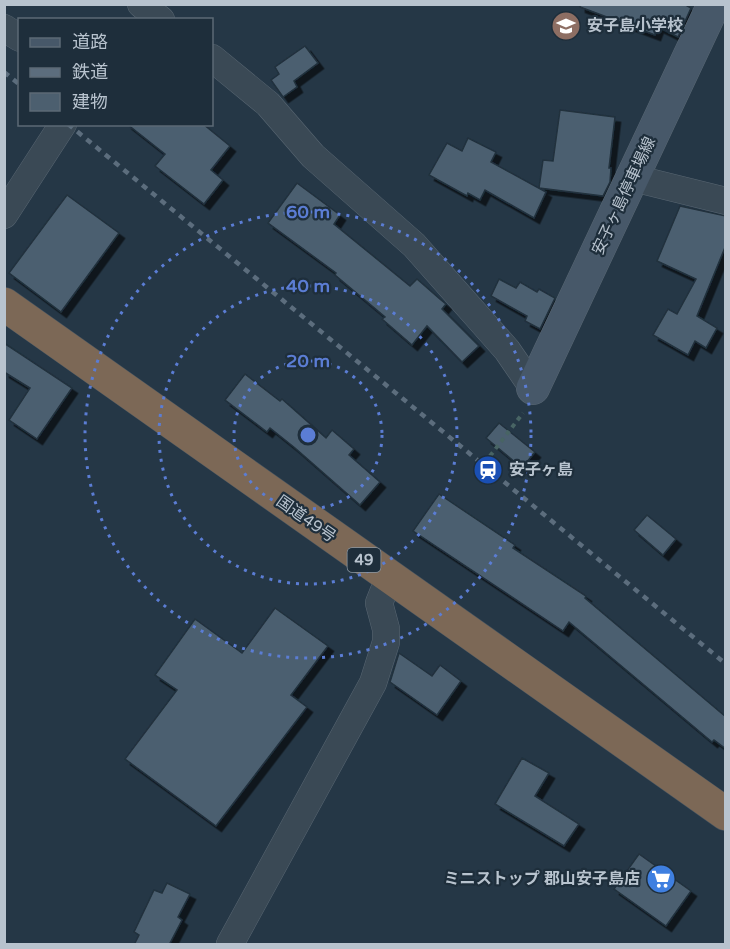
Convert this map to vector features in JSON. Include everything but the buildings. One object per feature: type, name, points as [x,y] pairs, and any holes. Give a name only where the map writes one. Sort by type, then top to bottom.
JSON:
[{"type":"highway","name":"国道49号","points":[[4,304],[726,814]]},
{"type":"main road","name":"安子ヶ島停車場線","points":[[533,388],[633,178],[717,13]]},
{"type":"street","points":[[130,18],[140,4],[158,18]]},
{"type":"street","points":[[4,27],[18,37]]},
{"type":"street","points":[[213,59],[268,104],[312,156],[414,245],[507,350],[533,388]]},
{"type":"street","points":[[4,215],[62,126]]},
{"type":"street","points":[[633,178],[726,201]]},
{"type":"street","points":[[230,945],[373,683],[386,642],[386,629],[379,603],[389,578]]},
{"type":"path","points":[[490,456],[527,408],[533,388]]},
{"type":"railway","points":[[4,72],[18,83]]},
{"type":"railway","points":[[70,126],[726,664]]},
{"type":"place","name":"安子島小学校","points":[[566,26]]},
{"type":"place","name":"安子ヶ島","points":[[488,470]]},
{"type":"place","name":"ミニストップ 郡山安子島店","points":[[661,879]]}]
